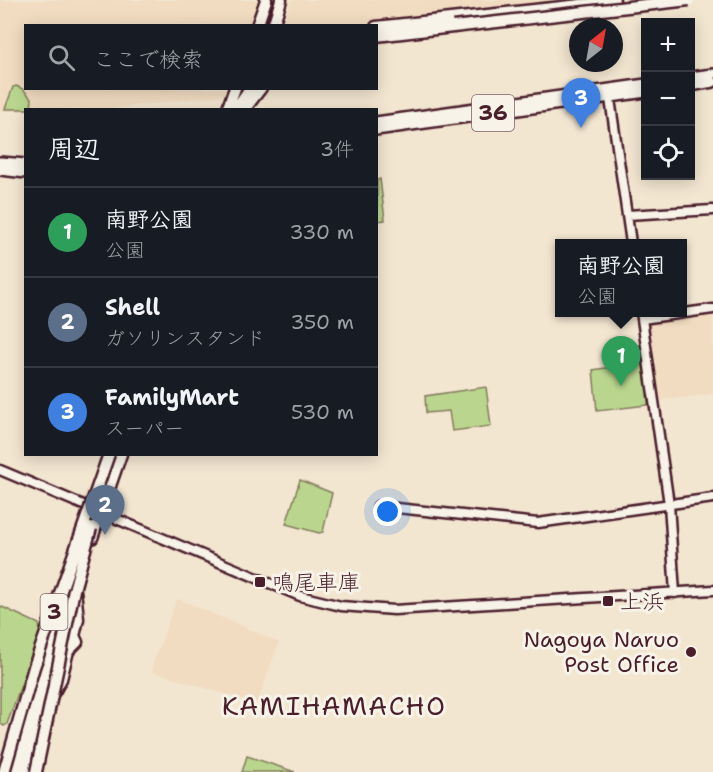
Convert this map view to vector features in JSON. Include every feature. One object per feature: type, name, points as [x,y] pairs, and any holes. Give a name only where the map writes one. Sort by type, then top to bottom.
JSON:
[{"type":"highway","points":[[258,24],[266,0]]},
{"type":"highway","points":[[274,24],[281,0]]},
{"type":"highway","points":[[378,27],[614,0]]},
{"type":"highway","points":[[459,28],[463,24],[657,0]]},
{"type":"highway","points":[[378,36],[689,0]]},
{"type":"highway","points":[[228,108],[234,90]]},
{"type":"highway","points":[[236,108],[250,90]]},
{"type":"highway","points":[[245,108],[250,90]]},
{"type":"highway","points":[[246,108],[259,90]]},
{"type":"highway","points":[[24,772],[71,561],[108,456]]},
{"type":"highway","name":"3","points":[[4,772],[34,667],[108,456]]},
{"type":"highway","points":[[16,772],[36,717],[118,456]]},
{"type":"highway","name":"3","points":[[36,772],[74,590],[90,534],[118,456]]},
{"type":"highway","points":[[36,717],[59,684],[69,651],[81,644],[74,636],[78,620],[75,590]]},
{"type":"main road","points":[[695,76],[713,74]]},
{"type":"main road","points":[[695,85],[713,82]]},
{"type":"main road","name":"36","points":[[378,130],[609,93],[641,85]]},
{"type":"main road","name":"36","points":[[378,122],[609,93],[641,92]]},
{"type":"main road","points":[[0,162],[24,164]]},
{"type":"main road","points":[[0,170],[24,173]]},
{"type":"street","points":[[609,93],[630,239]]},
{"type":"street","points":[[627,215],[713,210]]},
{"type":"street","points":[[687,311],[713,309]]},
{"type":"street","points":[[641,317],[669,504],[675,592]]},
{"type":"street","points":[[0,470],[300,596],[350,607],[394,610],[713,590]]},
{"type":"street","points":[[378,506],[538,523],[713,498]]},
{"type":"shaded area","points":[[0,0],[258,0],[249,24],[24,24],[24,90],[227,90],[225,95],[117,108],[24,108],[24,111],[0,111]]},
{"type":"shaded area","points":[[291,0],[577,0],[370,24],[283,24]]},
{"type":"shaded area","points":[[713,313],[713,394],[658,401],[645,321]]},
{"type":"shaded area","points":[[179,599],[279,642],[258,702],[153,672],[151,669],[176,600]]},
{"type":"green space","points":[[13,87],[23,89],[32,99],[31,108],[5,109]]},
{"type":"green space","points":[[380,179],[385,220],[378,221],[378,180]]},
{"type":"green space","points":[[644,362],[650,402],[647,405],[597,411],[593,370]]},
{"type":"green space","points":[[486,387],[491,426],[452,431],[449,411],[426,413],[425,396]]},
{"type":"green space","points":[[300,480],[332,493],[323,532],[319,533],[286,524]]},
{"type":"green space","points":[[0,606],[39,624],[40,632],[7,724],[4,726],[0,723]]},
{"type":"green space","points":[[247,756],[295,772],[242,772]]},
{"type":"place","name":"FamilyMart","points":[[581,128]]},
{"type":"place","name":"南野公園","points":[[621,386]]},
{"type":"place","name":"Shell","points":[[105,535]]},
{"type":"place","name":"鳴尾車庫","points":[[260,582]]},
{"type":"place","name":"上浜","points":[[608,601]]},
{"type":"place","name":"Nagoya Naruo Post Office","points":[[691,652]]},
{"type":"district","name":"KAMIHAMACHO","points":[[334,705]]}]
